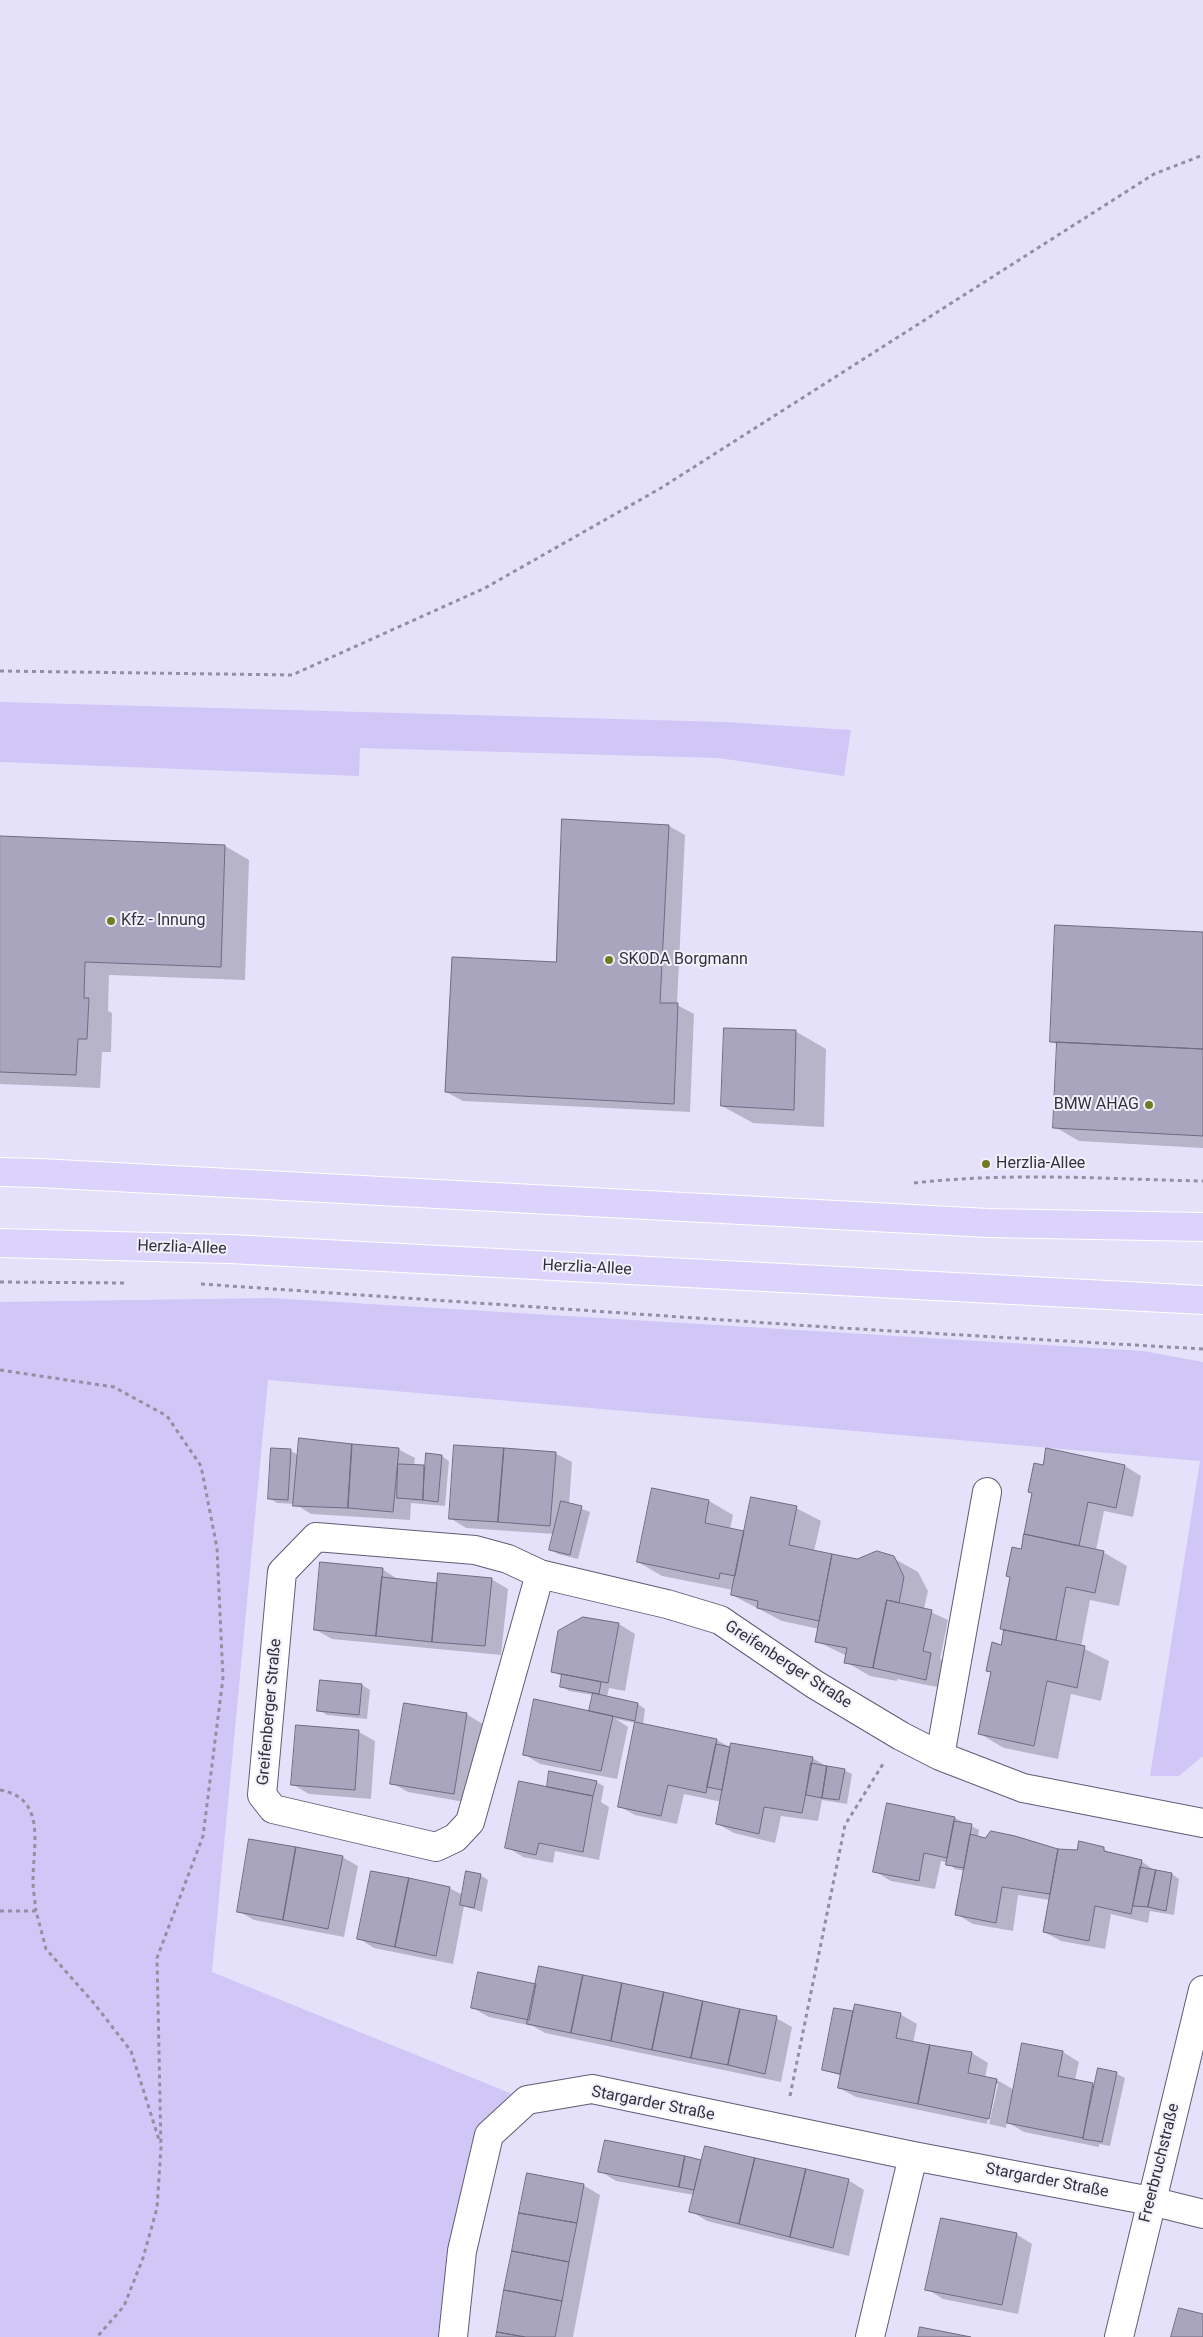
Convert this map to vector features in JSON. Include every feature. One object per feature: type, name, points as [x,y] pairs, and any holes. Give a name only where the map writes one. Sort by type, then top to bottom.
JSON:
[{"type":"main road","points":[[0,1172],[988,1223],[1203,1227]]},
{"type":"main road","name":"Herzlia-Allee","points":[[0,1243],[230,1249],[1203,1300]]},
{"type":"street","points":[[940,1756],[987,1492]]},
{"type":"street","name":"Greifenberger Straße","points":[[540,1574],[470,1822],[455,1838],[436,1847],[273,1809],[262,1795],[282,1572],[316,1537],[475,1550],[508,1559],[540,1574],[658,1601],[720,1620],[814,1684],[901,1736],[940,1756],[1022,1788],[1203,1823]]},
{"type":"street","name":"Freerbruchstraße","points":[[1119,2337],[1203,1990]]},
{"type":"street","name":"Stargarder Straße","points":[[453,2337],[462,2251],[489,2135],[527,2100],[592,2089],[913,2156],[1151,2201],[1203,2214]]},
{"type":"street","points":[[870,2337],[913,2156]]},
{"type":"path","points":[[0,671],[292,675],[485,588],[661,488],[1154,174],[1203,155]]},
{"type":"path","points":[[904,1184],[958,1178],[1040,1177],[1203,1181]]},
{"type":"path","points":[[0,1282],[134,1283]]},
{"type":"path","points":[[191,1284],[841,1328],[1203,1349]]},
{"type":"path","points":[[0,1370],[114,1387],[167,1416],[201,1466],[217,1548],[223,1678],[203,1836],[157,1958],[161,2148],[157,2208],[143,2258],[124,2306],[97,2337]]},
{"type":"path","points":[[784,2129],[844,1825],[901,1736]]},
{"type":"path","points":[[0,1790],[12,1792],[28,1806],[36,1831],[33,1880],[36,1911],[46,1949],[93,2002],[131,2051],[161,2148]]},
{"type":"path","points":[[0,1910],[36,1911]]},
{"type":"shaded area","points":[[0,702],[725,722],[851,730],[844,776],[718,758],[360,748],[359,776],[0,762]]},
{"type":"shaded area","points":[[271,1298],[1143,1351],[1203,1362],[1203,1756],[1179,1776],[1150,1776],[1200,1461],[268,1380],[212,1972],[527,2100],[489,2135],[453,2337],[0,2337],[0,1302]]},
{"type":"building","name":"SKODA Borgmann","points":[[562,819],[669,825],[660,1003],[678,1003],[674,1104],[445,1092],[452,957],[556,962]]},
{"type":"building","name":"Kfz - Innung","points":[[0,836],[225,845],[221,967],[85,962],[84,998],[89,998],[87,1039],[78,1039],[76,1075],[0,1072]]},
{"type":"building","points":[[1055,925],[1203,932],[1203,1049],[1050,1042]]},
{"type":"building","points":[[724,1028],[796,1030],[794,1110],[721,1106]]},
{"type":"building","points":[[1057,1042],[1203,1049],[1203,1136],[1053,1128]]},
{"type":"building","points":[[299,1438],[352,1444],[348,1508],[293,1506]]},
{"type":"building","points":[[352,1444],[399,1448],[393,1512],[348,1508]]},
{"type":"building","points":[[454,1445],[504,1448],[498,1522],[449,1519]]},
{"type":"building","points":[[271,1448],[291,1449],[288,1500],[268,1499]]},
{"type":"building","points":[[504,1448],[556,1452],[550,1526],[498,1522]]},
{"type":"building","points":[[1046,1448],[1125,1465],[1116,1508],[1088,1502],[1079,1546],[1024,1534],[1032,1493],[1028,1492],[1034,1463],[1043,1465]]},
{"type":"building","points":[[426,1453],[442,1455],[438,1502],[423,1500]]},
{"type":"building","points":[[398,1464],[424,1465],[423,1500],[397,1498]]},
{"type":"building","points":[[652,1488],[709,1500],[705,1523],[744,1531],[735,1576],[720,1573],[719,1579],[637,1562]]},
{"type":"building","points":[[751,1497],[797,1506],[789,1545],[832,1554],[819,1621],[757,1608],[758,1601],[731,1595]]},
{"type":"building","points":[[561,1501],[582,1506],[570,1555],[549,1550]]},
{"type":"building","points":[[1024,1534],[1104,1551],[1095,1593],[1066,1587],[1056,1640],[1000,1629],[1010,1577],[1006,1576],[1012,1547],[1021,1549]]},
{"type":"building","points":[[877,1551],[894,1556],[904,1577],[899,1603],[887,1600],[873,1668],[844,1663],[847,1648],[815,1642],[832,1554],[857,1559]]},
{"type":"building","points":[[320,1562],[383,1568],[376,1636],[314,1630]]},
{"type":"building","points":[[438,1573],[492,1578],[485,1646],[432,1642]]},
{"type":"building","points":[[382,1577],[437,1583],[432,1642],[376,1636]]},
{"type":"building","points":[[887,1600],[932,1610],[923,1651],[931,1653],[926,1680],[873,1668]]},
{"type":"building","points":[[583,1617],[619,1623],[608,1683],[551,1672],[558,1631]]},
{"type":"building","points":[[1004,1630],[1085,1646],[1077,1688],[1047,1681],[1034,1746],[978,1734],[991,1672],[986,1671],[992,1642],[1001,1645]]},
{"type":"building","points":[[562,1674],[601,1682],[599,1694],[560,1687]]},
{"type":"building","points":[[320,1680],[362,1684],[359,1715],[317,1711]]},
{"type":"building","points":[[593,1693],[638,1703],[635,1721],[589,1711]]},
{"type":"building","points":[[534,1699],[613,1716],[601,1771],[523,1755]]},
{"type":"building","points":[[404,1703],[467,1713],[454,1794],[390,1784]]},
{"type":"building","points":[[635,1722],[717,1739],[706,1793],[668,1785],[661,1816],[618,1807]]},
{"type":"building","points":[[296,1725],[359,1730],[355,1790],[291,1785]]},
{"type":"building","points":[[731,1743],[813,1757],[802,1813],[764,1807],[759,1834],[716,1824]]},
{"type":"building","points":[[716,1744],[730,1747],[722,1790],[707,1787]]},
{"type":"building","points":[[811,1763],[827,1766],[822,1798],[806,1795]]},
{"type":"building","points":[[827,1766],[845,1769],[839,1800],[822,1798]]},
{"type":"building","points":[[549,1771],[597,1781],[593,1796],[547,1787]]},
{"type":"building","points":[[519,1781],[593,1796],[583,1852],[539,1843],[536,1855],[505,1848]]},
{"type":"building","points":[[887,1803],[955,1817],[947,1858],[924,1853],[919,1881],[873,1872]]},
{"type":"building","points":[[954,1821],[972,1824],[964,1868],[946,1865]]},
{"type":"building","points":[[991,1831],[1058,1849],[1050,1894],[1002,1887],[996,1923],[955,1915],[970,1834],[985,1838]]},
{"type":"building","points":[[249,1839],[296,1847],[283,1920],[237,1912]]},
{"type":"building","points":[[1079,1841],[1104,1847],[1104,1851],[1142,1860],[1131,1914],[1095,1906],[1089,1941],[1043,1932],[1058,1849],[1077,1850]]},
{"type":"building","points":[[296,1847],[343,1856],[328,1929],[283,1920]]},
{"type":"building","points":[[1140,1867],[1156,1870],[1148,1907],[1133,1906]]},
{"type":"building","points":[[1156,1870],[1172,1873],[1166,1911],[1148,1907]]},
{"type":"building","points":[[371,1871],[409,1878],[395,1947],[357,1939]]},
{"type":"building","points":[[466,1871],[481,1874],[474,1908],[460,1905]]},
{"type":"building","points":[[409,1878],[450,1887],[436,1956],[395,1947]]},
{"type":"building","points":[[539,1966],[583,1975],[571,2033],[527,2024]]},
{"type":"building","points":[[478,1972],[536,1984],[529,2020],[471,2008]]},
{"type":"building","points":[[583,1975],[622,1983],[611,2041],[571,2033]]},
{"type":"building","points":[[622,1983],[664,1992],[652,2050],[611,2041]]},
{"type":"building","points":[[664,1992],[703,2001],[691,2058],[652,2050]]},
{"type":"building","points":[[703,2001],[740,2009],[728,2065],[691,2058]]},
{"type":"building","points":[[855,2004],[901,2013],[896,2038],[930,2045],[918,2104],[838,2088]]},
{"type":"building","points":[[834,2008],[853,2011],[840,2074],[822,2070]]},
{"type":"building","points":[[740,2009],[777,2016],[765,2074],[728,2065]]},
{"type":"building","points":[[1022,2043],[1063,2051],[1058,2076],[1093,2083],[1083,2138],[1007,2123]]},
{"type":"building","points":[[930,2045],[972,2052],[968,2073],[997,2079],[989,2119],[918,2104]]},
{"type":"building","points":[[1098,2068],[1117,2072],[1102,2142],[1083,2139]]},
{"type":"building","points":[[605,2140],[685,2156],[679,2187],[598,2172]]},
{"type":"building","points":[[705,2146],[755,2158],[739,2224],[689,2212]]},
{"type":"building","points":[[685,2156],[701,2160],[694,2190],[679,2187]]},
{"type":"building","points":[[755,2158],[806,2169],[790,2237],[739,2224]]},
{"type":"building","points":[[806,2169],[849,2179],[833,2248],[790,2237]]},
{"type":"building","points":[[527,2173],[584,2184],[577,2223],[519,2213]]},
{"type":"building","points":[[519,2213],[577,2223],[569,2262],[512,2251]]},
{"type":"building","points":[[941,2218],[1017,2233],[1002,2305],[925,2290]]},
{"type":"building","points":[[512,2251],[569,2262],[562,2301],[504,2290]]},
{"type":"building","points":[[504,2290],[562,2301],[555,2337],[525,2337],[497,2332]]},
{"type":"building","points":[[1179,2308],[1203,2314],[1203,2337],[1171,2337]]},
{"type":"building","points":[[920,2327],[971,2337],[918,2337]]},
{"type":"building","points":[[497,2332],[525,2337],[496,2337]]},
{"type":"place","name":"Kfz - Innung","points":[[111,921]]},
{"type":"place","name":"SKODA Borgmann","points":[[609,960]]},
{"type":"place","name":"BMW AHAG","points":[[1149,1105]]},
{"type":"place","name":"Herzlia-Allee","points":[[986,1164]]}]
